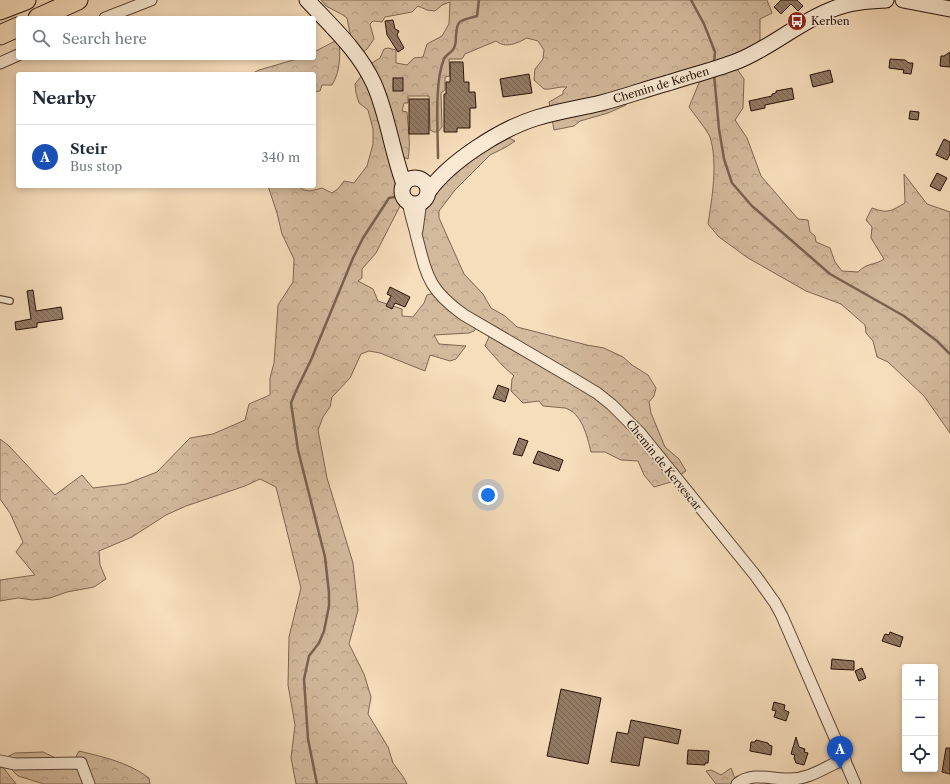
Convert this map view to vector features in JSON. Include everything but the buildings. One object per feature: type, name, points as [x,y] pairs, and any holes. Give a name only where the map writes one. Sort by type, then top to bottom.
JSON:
[{"type":"highway","points":[[0,10],[26,0]]},
{"type":"highway","points":[[42,16],[78,0]]},
{"type":"highway","points":[[0,35],[16,28]]},
{"type":"street","points":[[111,16],[151,0]]},
{"type":"street","points":[[307,0],[340,33],[363,65],[371,79],[382,106],[395,158],[399,167],[417,190]]},
{"type":"street","name":"Chemin de Kerben","points":[[417,190],[440,177],[484,144],[505,131],[525,122],[551,114],[603,102],[725,66],[766,47],[798,27],[833,9],[855,2],[886,0]]},
{"type":"street","points":[[903,0],[950,9]]},
{"type":"street","points":[[0,63],[16,56]]},
{"type":"street","name":"Chemin de Kervescar","points":[[417,190],[417,236],[425,268],[429,279],[437,292],[450,305],[464,315],[597,393],[619,412],[653,449],[775,603],[855,784]]},
{"type":"street","points":[[737,784],[746,778],[753,776],[790,779],[801,778],[818,773],[844,759]]},
{"type":"street","points":[[0,761],[15,764],[81,763],[88,784]]},
{"type":"lane","points":[[0,300],[10,301]]},
{"type":"green space","points":[[321,0],[767,0],[772,13],[760,19],[760,40],[745,49],[735,66],[744,79],[743,108],[735,120],[747,138],[761,176],[798,219],[808,220],[810,232],[815,236],[816,242],[830,248],[835,262],[842,271],[858,272],[868,265],[877,263],[884,259],[871,238],[872,227],[866,220],[872,208],[882,211],[889,211],[905,203],[904,174],[927,204],[950,212],[950,433],[924,396],[888,362],[877,357],[873,341],[866,333],[865,325],[841,304],[806,291],[748,258],[719,237],[708,224],[714,180],[714,158],[710,137],[689,107],[699,83],[697,70],[627,91],[626,105],[608,113],[580,121],[574,126],[554,130],[549,102],[563,94],[563,91],[567,87],[544,89],[534,80],[535,69],[543,59],[544,50],[538,41],[527,38],[508,45],[504,45],[496,41],[465,54],[462,59],[449,59],[450,76],[445,77],[445,90],[441,93],[442,127],[438,132],[430,130],[429,96],[408,96],[408,103],[404,103],[402,111],[407,112],[409,142],[408,159],[403,157],[399,148],[398,191],[403,200],[376,253],[362,269],[362,278],[358,281],[373,289],[378,301],[402,309],[402,316],[413,317],[424,303],[427,295],[434,293],[419,236],[420,222],[427,205],[438,187],[450,174],[505,136],[515,141],[490,155],[455,190],[439,211],[439,218],[464,274],[483,294],[491,308],[505,316],[517,327],[604,348],[623,357],[632,365],[648,375],[656,388],[654,396],[649,402],[651,413],[665,447],[679,459],[686,471],[671,482],[654,487],[644,475],[638,461],[621,460],[605,452],[591,452],[583,426],[576,415],[571,411],[565,408],[543,406],[539,401],[523,403],[511,391],[512,379],[514,376],[485,346],[493,328],[481,322],[474,331],[469,333],[434,335],[439,344],[466,346],[456,359],[450,361],[430,355],[425,371],[380,353],[369,351],[361,354],[350,378],[332,397],[330,407],[323,417],[318,430],[327,478],[353,563],[358,610],[349,644],[364,674],[371,697],[368,714],[388,747],[393,763],[407,784],[296,784],[291,758],[295,725],[288,685],[289,637],[301,588],[276,487],[260,479],[245,486],[186,506],[166,515],[132,537],[99,551],[100,565],[106,579],[94,587],[67,592],[50,598],[33,600],[18,598],[0,601],[0,580],[35,575],[16,552],[23,542],[10,513],[0,499],[0,439],[8,445],[55,495],[82,475],[93,488],[126,484],[157,472],[190,438],[213,434],[245,420],[249,404],[270,395],[270,378],[274,363],[278,305],[293,282],[294,259],[282,234],[268,188],[301,188],[310,191],[322,188],[332,193],[338,189],[344,181],[354,183],[367,166],[373,144],[373,129],[368,110],[359,103],[355,84],[372,63],[380,58],[384,49],[388,48],[396,50],[396,63],[407,65],[414,58],[423,57],[427,44],[442,36],[449,24],[450,2],[442,5],[435,11],[427,10],[418,6],[412,12],[385,17],[382,22],[373,21],[370,24],[374,39],[362,53],[351,38],[347,18],[326,6]]},
{"type":"green space","points":[[339,39],[340,57],[337,74],[332,85],[322,85],[320,91],[316,92],[316,72],[255,72],[293,60],[316,60],[316,51]]},
{"type":"green space","points":[[79,751],[115,761],[133,768],[149,778],[150,784],[44,784],[18,776],[11,769],[7,757],[15,753],[43,752],[60,760],[73,762]]},
{"type":"green space","points":[[0,765],[2,766],[16,784],[0,784]]},
{"type":"green space","points":[[731,768],[737,784],[716,784],[706,771],[711,770],[721,775]]},
{"type":"waterway","points":[[438,158],[437,107],[441,69],[445,57],[455,46],[457,26],[461,21],[477,16],[479,0]]},
{"type":"waterway","points":[[691,0],[704,24],[715,52],[714,63]]},
{"type":"waterway","points":[[714,74],[719,129],[724,159],[732,183],[752,206],[830,274],[904,316],[937,341],[950,354]]},
{"type":"waterway","points":[[317,784],[308,739],[304,679],[309,656],[319,643],[324,631],[329,606],[329,593],[325,557],[298,450],[291,403],[311,360],[353,258],[363,238],[389,198],[394,197]]},
{"type":"place","name":"Kerben","points":[[797,21]]},
{"type":"place","name":"Steir","points":[[840,769]]}]
